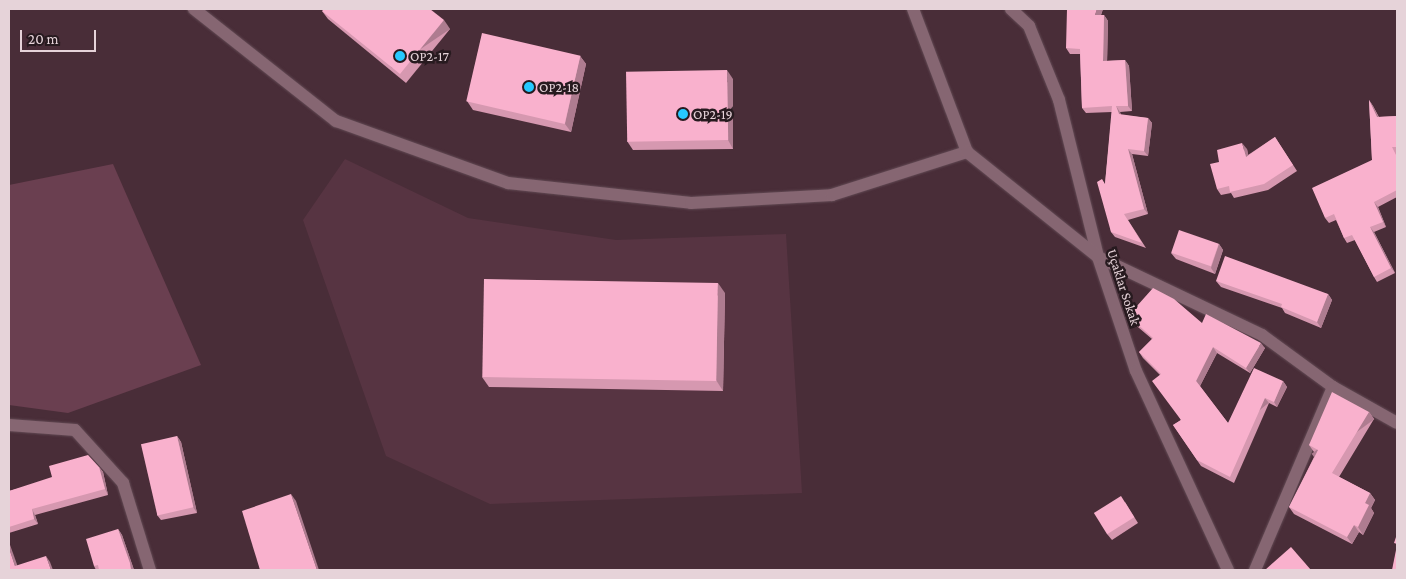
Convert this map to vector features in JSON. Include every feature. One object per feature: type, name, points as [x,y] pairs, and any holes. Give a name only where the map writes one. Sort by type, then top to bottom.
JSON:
[{"type":"street","points":[[194,9],[336,121],[508,184],[691,203],[832,195],[967,152]]},
{"type":"street","points":[[914,9],[967,152],[1098,256],[1262,335],[1334,387],[1397,423]]},
{"type":"street","name":"Uçaklar Sokak","points":[[1011,9],[1030,26],[1058,100],[1098,256],[1136,371],[1228,570]]},
{"type":"street","points":[[1255,570],[1334,387]]},
{"type":"street","points":[[9,425],[76,430],[123,483],[150,570]]},
{"type":"shaded area","points":[[345,159],[468,218],[616,240],[786,234],[802,493],[490,504],[386,456],[303,220]]},
{"type":"shaded area","points":[[113,164],[201,365],[68,413],[9,405],[9,185]]},
{"type":"building","name":"OP2-17","points":[[324,9],[430,9],[444,20],[400,74],[322,11]]},
{"type":"building","points":[[1067,9],[1097,9],[1095,15],[1104,15],[1103,61],[1125,60],[1128,106],[1116,106],[1119,114],[1148,118],[1144,151],[1128,149],[1144,209],[1124,214],[1142,243],[1111,232],[1097,182],[1102,179],[1105,184],[1112,106],[1082,108],[1080,49],[1066,48]]},
{"type":"building","name":"OP2-18","points":[[482,33],[580,56],[565,124],[466,101]]},
{"type":"building","name":"OP2-19","points":[[727,70],[728,140],[627,142],[626,72]]},
{"type":"building","points":[[1369,100],[1377,117],[1397,116],[1397,147],[1392,147],[1397,157],[1397,190],[1374,202],[1383,222],[1370,227],[1391,268],[1374,277],[1352,235],[1344,238],[1334,214],[1325,218],[1312,188],[1372,160]]},
{"type":"building","points":[[1275,137],[1293,165],[1264,184],[1230,192],[1229,186],[1217,189],[1210,164],[1219,162],[1217,150],[1242,143],[1246,157]]},
{"type":"building","points":[[1179,230],[1219,244],[1211,266],[1171,253]]},
{"type":"building","points":[[1225,256],[1328,294],[1317,322],[1281,307],[1282,304],[1216,281]]},
{"type":"building","points":[[484,279],[718,283],[716,381],[482,377]]},
{"type":"building","points":[[1153,288],[1174,299],[1202,323],[1206,314],[1261,343],[1246,368],[1213,347],[1196,381],[1228,423],[1254,368],[1283,381],[1274,402],[1265,398],[1230,477],[1197,460],[1173,425],[1181,420],[1152,381],[1161,374],[1139,352],[1153,338],[1128,316]]},
{"type":"building","points":[[1332,392],[1369,412],[1332,473],[1370,493],[1365,503],[1369,505],[1358,527],[1354,525],[1347,537],[1289,507],[1318,450],[1309,445]]},
{"type":"building","points":[[177,436],[193,507],[157,515],[141,444]]},
{"type":"building","points":[[88,455],[99,467],[105,489],[32,509],[34,519],[9,527],[9,491],[52,477],[49,466]]},
{"type":"building","points":[[291,494],[317,570],[260,570],[242,511]]},
{"type":"building","points":[[1121,496],[1134,517],[1107,534],[1094,513]]},
{"type":"building","points":[[118,529],[131,570],[99,570],[98,565],[94,566],[86,539]]},
{"type":"building","points":[[1397,545],[1397,570],[1392,570]]},
{"type":"building","points":[[1291,547],[1311,570],[1265,570]]},
{"type":"building","points":[[9,548],[15,566],[46,556],[51,570],[9,570]]},
{"type":"place","name":"OP2-17","points":[[400,56]]},
{"type":"place","name":"OP2-18","points":[[529,87]]},
{"type":"place","name":"OP2-19","points":[[683,114]]}]
